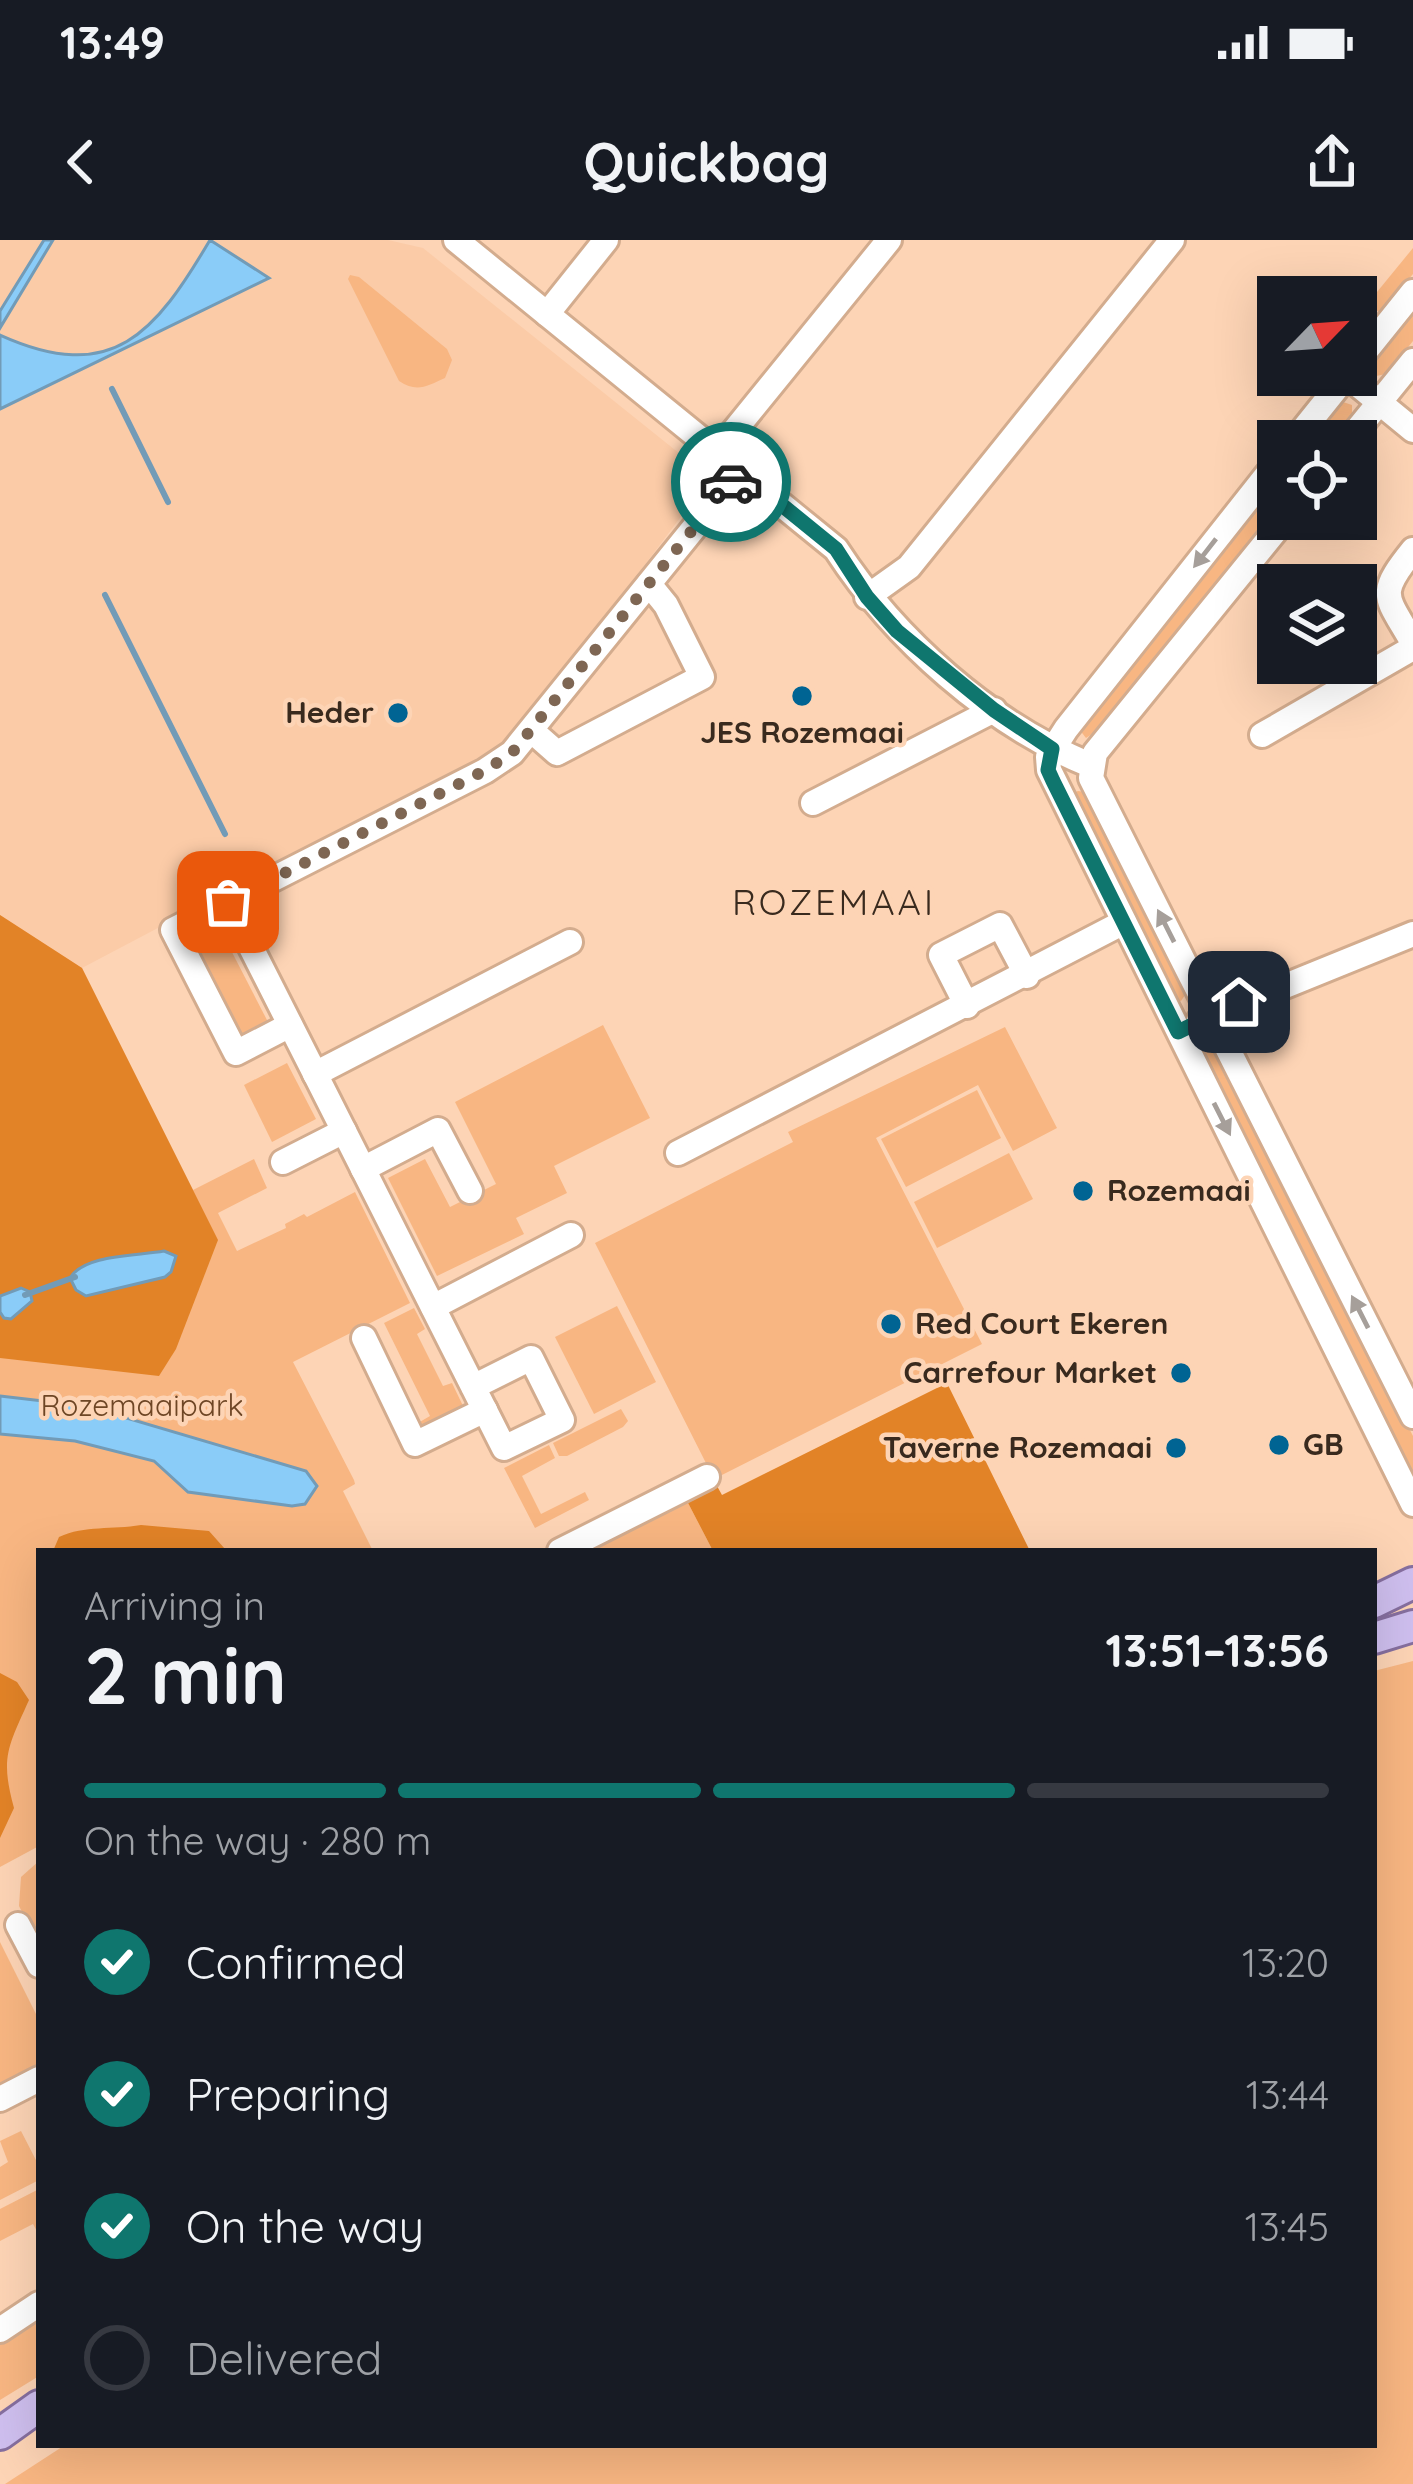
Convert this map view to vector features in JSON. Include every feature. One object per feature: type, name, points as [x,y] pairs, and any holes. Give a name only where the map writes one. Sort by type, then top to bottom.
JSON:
[{"type":"main road","points":[[1377,1601],[1413,1583]]},
{"type":"main road","points":[[1377,1637],[1413,1626]]},
{"type":"main road","points":[[0,2431],[34,2410]]},
{"type":"street","points":[[456,240],[836,549],[867,597],[897,631],[994,710],[1052,749],[1090,765]]},
{"type":"street","points":[[547,314],[606,240]]},
{"type":"street","points":[[717,452],[889,240]]},
{"type":"street","points":[[867,597],[908,567],[1172,240]]},
{"type":"street","points":[[1377,337],[1413,292]]},
{"type":"street","points":[[1365,420],[1413,362]]},
{"type":"street","points":[[1311,420],[1329,396]]},
{"type":"street","points":[[1371,396],[1413,430]]},
{"type":"street","points":[[290,1025],[236,1053],[173,930],[512,753],[740,471]]},
{"type":"street","points":[[1257,488],[1052,749],[1048,770],[1413,1504]]},
{"type":"street","points":[[1268,540],[1095,753],[1091,778],[1413,1416]]},
{"type":"street","points":[[1262,735],[1413,646],[1387,597],[1389,579],[1413,550]]},
{"type":"street","points":[[532,731],[557,753],[702,677],[666,605],[649,584]]},
{"type":"street","points":[[813,803],[994,710]]},
{"type":"street","points":[[228,902],[479,1398],[415,1444],[364,1339]]},
{"type":"street","points":[[678,1154],[1124,922]]},
{"type":"street","points":[[967,1006],[941,955],[1000,925],[1027,976]]},
{"type":"street","points":[[1178,1032],[1413,934]]},
{"type":"street","points":[[315,1074],[570,942]]},
{"type":"street","points":[[363,1168],[438,1130],[470,1191]]},
{"type":"street","points":[[283,1162],[344,1131]]},
{"type":"street","points":[[433,1307],[571,1235]]},
{"type":"street","points":[[566,1548],[707,1477]]},
{"type":"street","points":[[18,1925],[36,1959]]},
{"type":"street","points":[[0,2099],[36,2081]]},
{"type":"street","points":[[0,2330],[36,2306]]},
{"type":"shaded area","points":[[0,240],[388,240],[423,248],[710,478],[508,747],[82,968],[0,915]]},
{"type":"shaded area","points":[[0,915],[82,968],[218,1240],[176,1349],[159,1376],[0,1358]]},
{"type":"shaded area","points":[[947,1383],[1029,1548],[711,1548],[687,1501],[717,1486],[722,1495]]},
{"type":"shaded area","points":[[141,1525],[209,1531],[224,1548],[54,1548],[59,1537]]},
{"type":"shaded area","points":[[0,1673],[17,1682],[29,1700],[8,1752],[14,1808],[0,1838]]},
{"type":"green space","points":[[1413,248],[1413,274],[1380,313],[1377,292]]},
{"type":"green space","points":[[350,275],[359,277],[447,349],[452,360],[445,378],[417,387],[399,381]]},
{"type":"green space","points":[[1413,313],[1413,341],[1386,374],[1377,376],[1377,358]]},
{"type":"green space","points":[[1343,402],[1352,405],[1349,420],[1327,420]]},
{"type":"green space","points":[[1257,505],[1257,533],[1095,732],[1086,738],[1079,729]]},
{"type":"green space","points":[[1085,792],[1187,992],[1181,1001],[1176,1000],[1073,793]]},
{"type":"green space","name":"Rozemaaipark","points":[[0,915],[82,968],[193,1190],[254,1159],[267,1188],[218,1213],[237,1251],[355,1192],[410,1303],[293,1362],[354,1480],[343,1491],[372,1548],[36,1548],[36,1848],[0,1867]]},
{"type":"green space","points":[[219,927],[269,1024],[239,1039],[190,942]]},
{"type":"green space","points":[[603,1025],[650,1118],[554,1166],[567,1193],[516,1218],[524,1234],[437,1276],[388,1178],[425,1159],[450,1207],[496,1184],[455,1102]]},
{"type":"green space","points":[[1005,1027],[1057,1128],[1013,1151],[978,1085],[876,1138],[982,1344],[714,1479],[595,1243],[793,1142],[788,1132]]},
{"type":"green space","points":[[1207,1040],[1413,1436],[1413,1475],[1199,1052],[1198,1046]]},
{"type":"green space","points":[[287,1063],[316,1119],[272,1142],[244,1085]]},
{"type":"green space","points":[[977,1090],[1001,1138],[906,1187],[881,1139]]},
{"type":"green space","points":[[1009,1153],[1033,1199],[937,1248],[914,1202]]},
{"type":"green space","points":[[617,1306],[656,1382],[594,1414],[555,1337]]},
{"type":"green space","points":[[414,1308],[425,1329],[417,1334],[443,1386],[452,1383],[464,1408],[421,1429],[418,1423],[430,1416],[384,1323]]},
{"type":"green space","points":[[621,1409],[628,1421],[623,1427],[559,1456],[553,1443]]},
{"type":"green space","points":[[549,1445],[555,1458],[522,1476],[541,1514],[585,1492],[589,1500],[535,1528],[504,1468]]},
{"type":"green space","points":[[687,1501],[711,1548],[590,1548]]},
{"type":"green space","points":[[1413,1661],[1413,2484],[5,2484],[60,2448],[1377,2448],[1377,1670]]},
{"type":"green space","points":[[36,1864],[36,1939],[19,1906],[21,1877]]},
{"type":"green space","points":[[0,1942],[36,2014],[36,2068],[0,2085]]},
{"type":"green space","points":[[21,2131],[36,2160],[36,2182],[0,2200],[0,2167],[8,2162],[0,2141]]},
{"type":"green space","points":[[36,2191],[36,2230],[33,2224],[0,2241],[0,2209]]},
{"type":"green space","points":[[36,2321],[36,2378],[0,2400],[0,2344]]},
{"type":"water","points":[[44,240],[53,240],[0,328],[0,311]]},
{"type":"water","points":[[210,240],[269,278],[0,409],[0,335],[73,355],[102,352],[127,341],[170,301]]},
{"type":"water","points":[[164,1251],[176,1256],[165,1277],[86,1296],[70,1278],[99,1260]]},
{"type":"water","points":[[21,1288],[30,1292],[32,1301],[11,1319],[4,1318],[0,1296]]},
{"type":"water","points":[[0,1396],[86,1406],[306,1471],[317,1486],[305,1504],[292,1506],[188,1492],[154,1461],[75,1441],[0,1434]]},
{"type":"waterway","points":[[112,389],[168,502]]},
{"type":"waterway","points":[[105,595],[225,834]]},
{"type":"waterway","points":[[25,1295],[75,1277]]},
{"type":"way so far","points":[[228,902],[512,753],[731,482]]},
{"type":"place","name":"JES Rozemaai","points":[[802,696]]},
{"type":"place","name":"Heder","points":[[398,713]]},
{"type":"place","name":"Rozemaai","points":[[1083,1191]]},
{"type":"place","name":"Red Court Ekeren","points":[[891,1324]]},
{"type":"place","name":"Carrefour Market","points":[[1181,1373]]},
{"type":"place","name":"GB","points":[[1279,1445]]},
{"type":"place","name":"Taverne Rozemaai","points":[[1176,1448]]},
{"type":"district","name":"ROZEMAAI","points":[[834,902]]},
{"type":"route","points":[[731,482],[740,471],[836,549],[867,597],[897,631],[994,710],[1052,749],[1048,770],[1178,1032],[1239,1002]]}]
